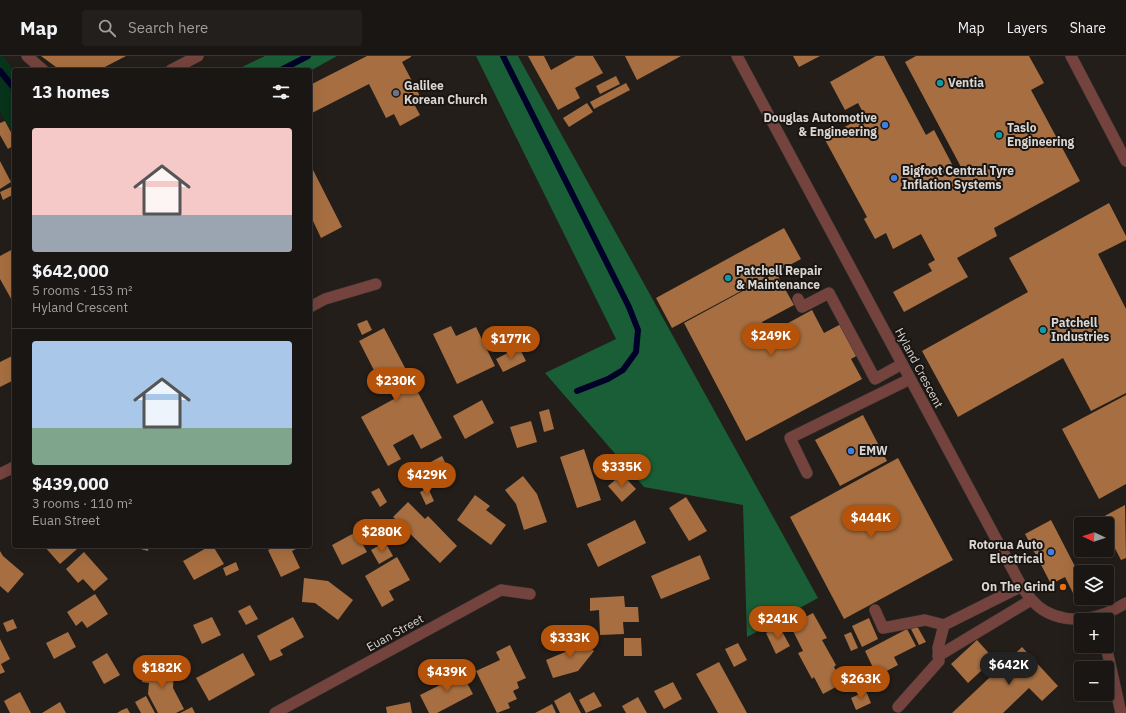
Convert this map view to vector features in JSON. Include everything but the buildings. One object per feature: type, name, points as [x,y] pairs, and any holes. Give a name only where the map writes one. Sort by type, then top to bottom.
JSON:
[{"type":"street","points":[[27,56],[41,68]]},
{"type":"street","points":[[175,68],[198,56]]},
{"type":"street","name":"Hyland Crescent","points":[[737,56],[1022,586],[1031,600],[1047,612],[1063,619],[1074,620]]},
{"type":"street","points":[[1070,56],[1126,161]]},
{"type":"street","points":[[312,305],[325,299],[376,284]]},
{"type":"street","points":[[798,299],[802,307],[830,293],[875,379],[902,364]]},
{"type":"street","points":[[808,473],[790,438],[910,379]]},
{"type":"street","points":[[0,474],[12,468]]},
{"type":"street","points":[[875,610],[883,628],[925,620],[944,625],[1022,586]]},
{"type":"street","name":"Euan Street","points":[[275,713],[501,590],[530,594]]},
{"type":"street","points":[[938,656],[1031,600]]},
{"type":"street","name":"Hyland Crescent","points":[[1107,613],[1126,603]]},
{"type":"street","points":[[898,707],[939,661],[938,648],[944,625]]},
{"type":"street","points":[[1108,653],[1121,713]]},
{"type":"green space","points":[[0,56],[3,56],[12,68],[12,131],[0,112]]},
{"type":"green space","points":[[265,56],[337,56],[312,70],[312,68],[240,68]]},
{"type":"green space","points":[[476,56],[518,56],[818,598],[747,637],[743,505],[644,487],[545,373],[616,339]]},
{"type":"waterway","points":[[285,68],[308,56]]},
{"type":"waterway","points":[[503,56],[629,307],[638,330],[636,352],[623,370],[608,379],[577,391]]},
{"type":"waterway","points":[[0,71],[12,86]]},
{"type":"place","name":"Ventia","points":[[940,83]]},
{"type":"place","name":"Galilee Korean Church","points":[[396,93]]},
{"type":"place","name":"Douglas Automotive & Engineering","points":[[885,125]]},
{"type":"place","name":"Taslo Engineering","points":[[999,135]]},
{"type":"place","name":"Bigfoot Central Tyre Inflation Systems","points":[[894,178]]},
{"type":"place","name":"Patchell Repair & Maintenance","points":[[728,278]]},
{"type":"place","name":"Patchell Industries","points":[[1043,330]]},
{"type":"place","name":"EMW","points":[[851,451]]},
{"type":"place","name":"Rotorua Auto Electrical","points":[[1051,552]]},
{"type":"place","name":"On The Grind","points":[[1063,587]]}]
